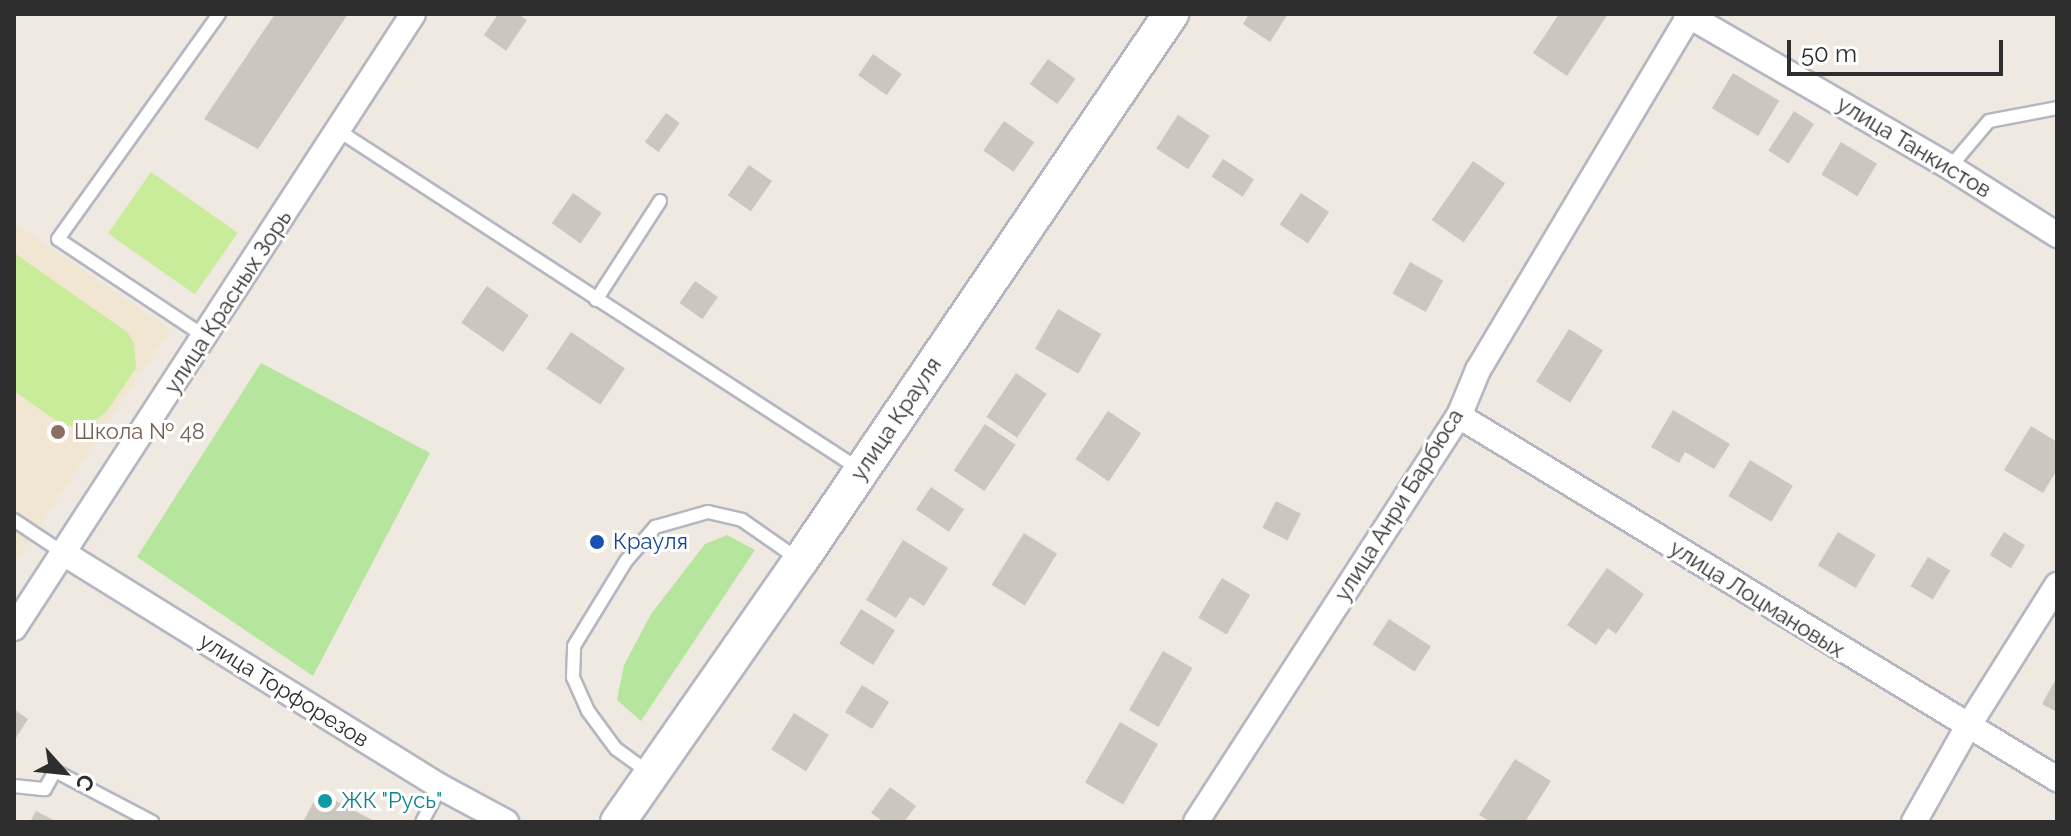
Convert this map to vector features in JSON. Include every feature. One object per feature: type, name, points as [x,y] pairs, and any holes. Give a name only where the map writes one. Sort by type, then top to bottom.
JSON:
[{"type":"street","name":"улица Красных Зорь","points":[[14,628],[65,554],[413,14]]},
{"type":"street","name":"улица Крауля","points":[[618,822],[801,560],[1171,14]]},
{"type":"street","name":"улица Танкистов","points":[[1689,15],[1950,167],[2057,235]]},
{"type":"street","name":"улица Анри Барбюса","points":[[1196,822],[1459,416],[1478,370],[1689,15]]},
{"type":"street","name":"улица Лоцмановых","points":[[1459,416],[1967,728],[2057,779]]},
{"type":"street","name":"улица Торфорезов","points":[[65,554],[441,787],[506,822]]},
{"type":"street","points":[[1914,822],[1967,728],[2057,585]]},
{"type":"lane","points":[[204,336],[58,239],[219,14]]},
{"type":"lane","points":[[1950,167],[1989,121],[2057,108]]},
{"type":"lane","points":[[339,131],[861,471]]},
{"type":"lane","points":[[596,300],[660,201]]},
{"type":"lane","points":[[650,773],[616,749],[588,711],[573,678],[574,646],[626,561],[655,527],[708,512],[742,520],[801,560]]},
{"type":"lane","points":[[14,520],[65,554]]},
{"type":"lane","points":[[14,786],[45,789],[55,771],[152,822]]},
{"type":"lane","points":[[422,822],[441,787]]},
{"type":"shaded area","name":"Школа № 48","points":[[14,223],[170,329],[14,564]]},
{"type":"green space","points":[[151,172],[238,233],[195,294],[108,233]]},
{"type":"green space","points":[[14,253],[127,332],[134,343],[136,368],[107,411],[87,427],[62,425],[14,391]]},
{"type":"green space","points":[[261,363],[430,453],[313,676],[137,557]]},
{"type":"green space","points":[[727,535],[755,550],[641,721],[617,700],[624,665],[651,614],[705,544]]},
{"type":"building","points":[[275,14],[348,14],[258,149],[204,119]]},
{"type":"building","points":[[498,14],[518,14],[527,20],[506,51],[484,35]]},
{"type":"building","points":[[1249,14],[1288,14],[1270,42],[1243,24]]},
{"type":"building","points":[[1559,14],[1608,14],[1567,76],[1533,53]]},
{"type":"building","points":[[873,54],[902,74],[887,95],[858,75]]},
{"type":"building","points":[[1048,59],[1076,79],[1057,104],[1030,84]]},
{"type":"building","points":[[1733,73],[1779,101],[1758,136],[1712,108]]},
{"type":"building","points":[[1794,111],[1814,124],[1789,163],[1768,150]]},
{"type":"building","points":[[666,113],[680,123],[659,152],[645,142]]},
{"type":"building","points":[[1178,115],[1210,136],[1188,169],[1156,149]]},
{"type":"building","points":[[1004,121],[1034,142],[1014,172],[983,150]]},
{"type":"building","points":[[1841,142],[1877,164],[1857,196],[1821,175]]},
{"type":"building","points":[[1223,159],[1254,179],[1243,197],[1212,177]]},
{"type":"building","points":[[1473,161],[1505,183],[1464,242],[1432,220]]},
{"type":"building","points":[[749,165],[772,181],[751,211],[728,195]]},
{"type":"building","points":[[573,193],[602,213],[580,243],[552,223]]},
{"type":"building","points":[[1301,193],[1329,212],[1308,244],[1280,225]]},
{"type":"building","points":[[1410,262],[1443,280],[1426,312],[1393,293]]},
{"type":"building","points":[[695,281],[718,297],[702,319],[680,303]]},
{"type":"building","points":[[487,286],[529,315],[503,352],[461,323]]},
{"type":"building","points":[[1058,309],[1101,334],[1078,374],[1035,349]]},
{"type":"building","points":[[1569,329],[1603,350],[1570,403],[1536,382]]},
{"type":"building","points":[[571,332],[625,368],[600,405],[546,368]]},
{"type":"building","points":[[1016,373],[1047,394],[1017,438],[986,417]]},
{"type":"building","points":[[1673,410],[1730,444],[1714,469],[1685,452],[1679,463],[1651,447]]},
{"type":"building","points":[[1108,411],[1141,433],[1109,481],[1076,459]]},
{"type":"building","points":[[985,424],[1016,445],[984,491],[954,470]]},
{"type":"building","points":[[2031,426],[2057,442],[2057,470],[2043,493],[2004,470]]},
{"type":"building","points":[[1750,460],[1793,486],[1771,522],[1728,496]]},
{"type":"building","points":[[931,487],[964,509],[949,532],[916,509]]},
{"type":"building","points":[[1276,501],[1301,514],[1287,540],[1262,528]]},
{"type":"building","points":[[1838,532],[1876,555],[1856,588],[1818,565]]},
{"type":"building","points":[[2004,532],[2025,545],[2011,568],[1990,555]]},
{"type":"building","points":[[1024,533],[1057,554],[1025,605],[992,585]]},
{"type":"building","points":[[903,540],[948,568],[924,606],[910,597],[896,618],[866,600]]},
{"type":"building","points":[[1928,557],[1950,570],[1933,600],[1910,586]]},
{"type":"building","points":[[1607,568],[1644,594],[1616,634],[1608,628],[1596,645],[1567,625]]},
{"type":"building","points":[[1222,578],[1250,595],[1227,634],[1198,617]]},
{"type":"building","points":[[861,609],[895,630],[873,665],[839,644]]},
{"type":"building","points":[[1389,619],[1431,646],[1415,671],[1373,644]]},
{"type":"building","points":[[1163,651],[1192,668],[1158,727],[1129,710]]},
{"type":"building","points":[[2057,677],[2057,712],[2042,704]]},
{"type":"building","points":[[862,685],[889,702],[872,729],[845,712]]},
{"type":"building","points":[[14,709],[28,719],[14,741]]},
{"type":"building","points":[[794,713],[829,735],[806,771],[771,749]]},
{"type":"building","points":[[1120,722],[1158,744],[1123,805],[1085,783]]},
{"type":"building","points":[[1515,759],[1551,781],[1525,822],[1491,822],[1479,815]]},
{"type":"building","points":[[890,787],[916,806],[904,822],[884,822],[871,813]]},
{"type":"building","name":"ЖК \"Русь\"","points":[[319,792],[353,810],[376,822],[303,822]]},
{"type":"building","points":[[36,811],[57,822],[30,822]]},
{"type":"place","name":"Школа № 48","points":[[58,432]]},
{"type":"place","name":"Крауля","points":[[597,542]]},
{"type":"place","name":"ЖК \"Русь\"","points":[[325,801]]}]
